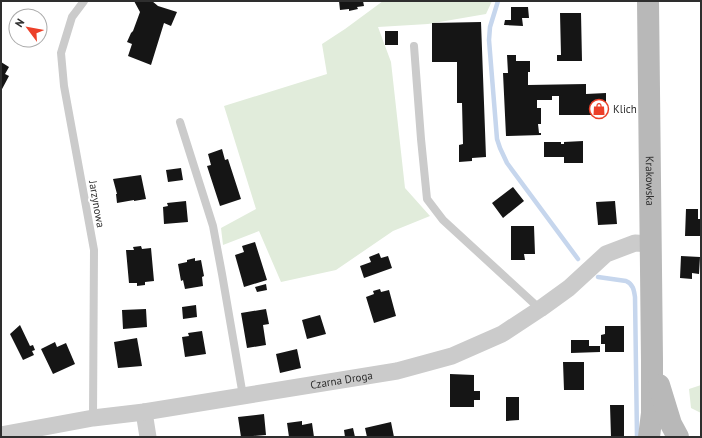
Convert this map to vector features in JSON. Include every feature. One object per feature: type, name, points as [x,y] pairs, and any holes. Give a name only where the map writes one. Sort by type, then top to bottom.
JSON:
[{"type":"main road","name":"Krakowska","points":[[648,1],[652,360],[652,413],[649,437]]},
{"type":"main road","name":"Krakowska","points":[[652,360],[665,408],[678,437]]},
{"type":"main road","name":"Krakowska","points":[[652,413],[660,437]]},
{"type":"street","name":"Czarna Droga","points":[[1,435],[93,418],[144,412],[397,371],[452,356],[502,334],[540,310],[569,288],[606,254],[635,243],[651,244]]},
{"type":"street","points":[[144,412],[148,437]]},
{"type":"lane","name":"Jarzynowa","points":[[84,1],[72,18],[61,53],[64,86],[94,250],[93,418]]},
{"type":"lane","points":[[414,46],[427,199],[443,220],[540,310]]},
{"type":"lane","points":[[180,122],[213,226],[243,396]]},
{"type":"green space","points":[[383,1],[492,1],[486,14],[428,24],[378,27],[391,62],[405,188],[430,216],[393,231],[336,270],[281,282],[259,231],[223,245],[221,228],[256,209],[224,106],[327,74],[322,44]]},
{"type":"green space","points":[[701,385],[701,413],[691,408],[689,389]]},
{"type":"building","points":[[134,1],[152,1],[158,6],[177,12],[171,26],[164,23],[151,65],[128,56],[132,44],[127,42],[140,12]]},
{"type":"building","points":[[339,1],[363,1],[364,6],[357,7],[358,9],[349,11],[349,9],[340,10]]},
{"type":"building","points":[[511,7],[528,7],[529,18],[522,18],[523,26],[504,25],[505,20],[511,20]]},
{"type":"building","points":[[560,13],[581,13],[582,61],[557,61],[557,55],[561,55]]},
{"type":"building","points":[[481,22],[486,157],[472,158],[472,161],[459,162],[459,145],[463,144],[462,103],[457,103],[457,62],[432,62],[432,23]]},
{"type":"building","points":[[385,31],[398,31],[398,45],[385,45]]},
{"type":"building","points":[[507,55],[516,55],[516,61],[530,61],[528,85],[586,84],[586,94],[606,93],[606,115],[559,115],[559,96],[552,96],[552,100],[537,100],[537,108],[541,108],[541,124],[538,124],[539,133],[541,133],[541,135],[506,136],[503,73],[508,73]]},
{"type":"building","points":[[1,62],[9,67],[5,74],[9,76],[1,91]]},
{"type":"building","points":[[583,141],[583,163],[564,163],[564,157],[544,157],[544,142],[561,142],[561,144],[564,144],[564,142]]},
{"type":"building","points":[[222,149],[225,160],[228,159],[241,199],[220,206],[207,166],[211,165],[208,154]]},
{"type":"building","points":[[181,168],[183,180],[168,182],[166,170]]},
{"type":"building","points":[[141,175],[146,199],[117,203],[117,194],[113,179]]},
{"type":"building","points":[[513,187],[524,201],[503,218],[492,203]]},
{"type":"building","points":[[186,201],[188,222],[164,224],[163,207],[168,206],[167,203]]},
{"type":"building","points":[[615,201],[617,224],[598,225],[596,202]]},
{"type":"building","points":[[686,209],[698,209],[698,219],[701,219],[701,236],[685,236]]},
{"type":"building","points":[[511,226],[534,226],[535,254],[524,254],[525,260],[511,260]]},
{"type":"building","points":[[255,242],[267,280],[244,287],[235,255],[244,252],[242,246]]},
{"type":"building","points":[[141,246],[142,249],[151,248],[154,281],[145,282],[145,285],[137,286],[137,283],[129,283],[126,250],[134,250],[133,247]]},
{"type":"building","points":[[379,253],[381,258],[388,256],[392,268],[364,278],[360,266],[371,262],[369,257]]},
{"type":"building","points":[[681,256],[700,257],[699,274],[692,273],[692,279],[680,278]]},
{"type":"building","points":[[195,258],[195,261],[201,260],[204,276],[202,277],[203,286],[185,289],[183,280],[181,281],[178,264]]},
{"type":"building","points":[[266,284],[267,290],[257,292],[255,287]]},
{"type":"building","points":[[380,289],[381,292],[389,290],[396,316],[374,323],[366,297],[374,294],[373,291]]},
{"type":"building","points":[[196,305],[197,317],[183,319],[182,307]]},
{"type":"building","points":[[146,309],[147,327],[123,329],[122,310]]},
{"type":"building","points":[[266,309],[269,324],[263,325],[266,345],[247,348],[241,313]]},
{"type":"building","points":[[320,315],[326,334],[307,339],[302,320]]},
{"type":"building","points":[[20,325],[30,346],[33,345],[35,350],[32,351],[34,355],[23,360],[10,334]]},
{"type":"building","points":[[605,326],[624,326],[624,352],[605,352],[605,344],[601,344],[601,335],[605,334]]},
{"type":"building","points":[[202,331],[206,354],[185,357],[182,337],[189,336],[188,333]]},
{"type":"building","points":[[137,338],[142,366],[118,368],[114,342]]},
{"type":"building","points":[[571,340],[589,340],[589,346],[600,346],[600,352],[571,353]]},
{"type":"building","points":[[55,342],[57,347],[66,343],[75,364],[53,374],[41,349]]},
{"type":"building","points":[[297,349],[301,368],[280,373],[276,354]]},
{"type":"building","points":[[563,362],[584,362],[584,390],[564,390]]},
{"type":"building","points":[[450,374],[474,375],[474,391],[480,391],[480,400],[474,400],[474,407],[450,407]]},
{"type":"building","points":[[506,397],[519,397],[519,420],[506,421]]},
{"type":"building","points":[[610,405],[624,405],[624,437],[611,437]]},
{"type":"building","points":[[264,414],[266,435],[241,437],[238,417]]},
{"type":"building","points":[[302,421],[302,425],[312,423],[314,437],[289,437],[287,423]]},
{"type":"building","points":[[391,422],[394,437],[367,437],[365,428]]},
{"type":"building","points":[[353,428],[355,437],[345,437],[344,430]]},
{"type":"waterway","points":[[498,1],[490,27],[489,40],[497,139],[507,163],[578,259]]},
{"type":"waterway","points":[[598,277],[626,281],[632,286],[634,292],[637,437]]},
{"type":"place","name":"Klich","points":[[599,109]]}]
